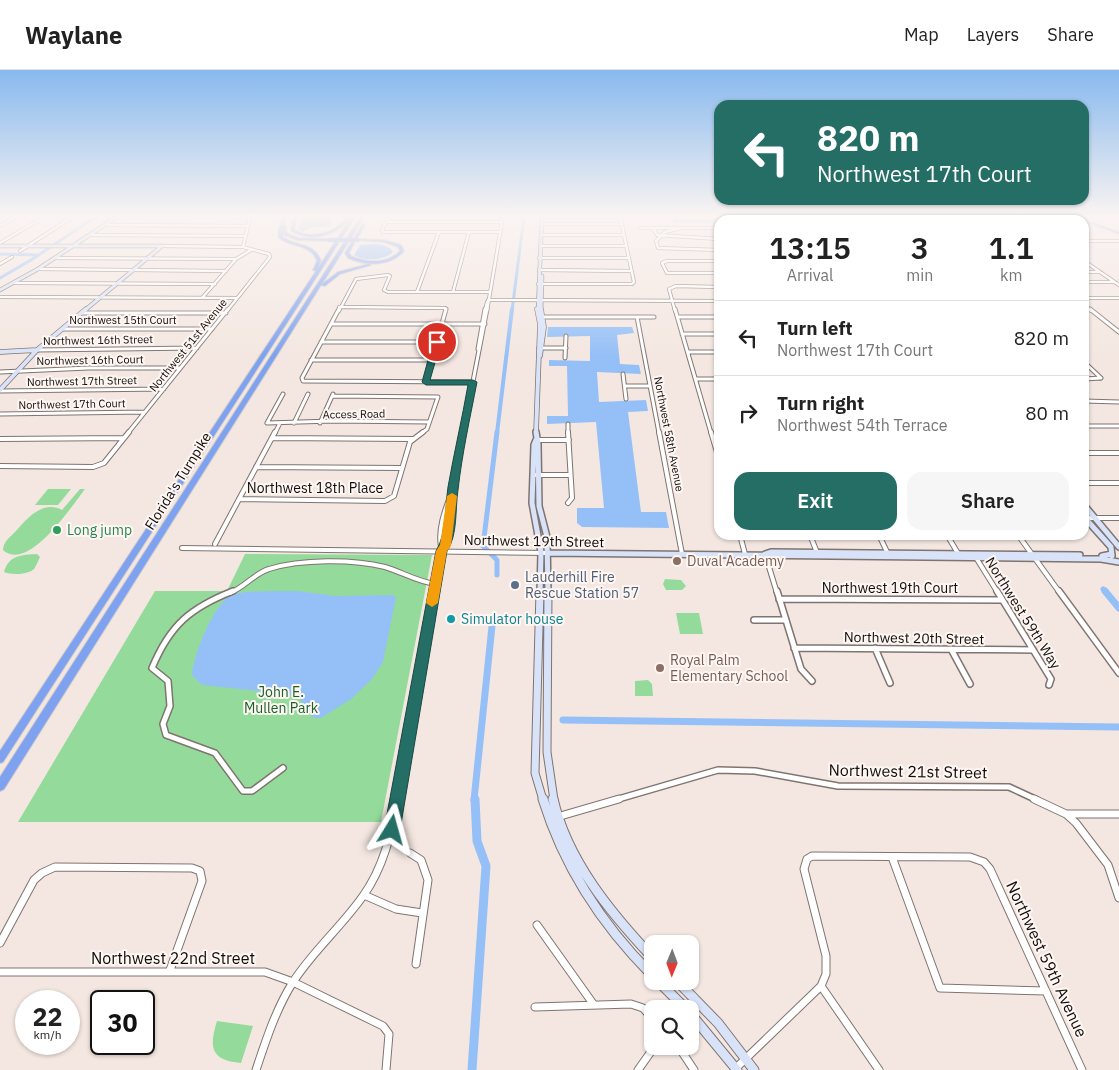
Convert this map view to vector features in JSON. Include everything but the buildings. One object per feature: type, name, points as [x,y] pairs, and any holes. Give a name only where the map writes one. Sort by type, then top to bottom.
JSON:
[{"type":"highway","points":[[310,284],[318,263]]},
{"type":"highway","name":"Florida's Turnpike","points":[[0,760],[324,263]]},
{"type":"highway","name":"Florida's Turnpike","points":[[0,786],[334,263]]},
{"type":"highway","points":[[316,291],[339,273],[356,267],[379,263]]},
{"type":"street","points":[[0,290],[48,263]]},
{"type":"street","points":[[0,391],[37,350],[142,263]]},
{"type":"street","points":[[202,298],[233,263]]},
{"type":"street","name":"Northwest 51st Avenue","points":[[0,466],[99,466],[104,463],[266,263]]},
{"type":"street","points":[[417,292],[428,263]]},
{"type":"street","points":[[453,292],[461,263]]},
{"type":"street","points":[[256,1070],[271,1025],[294,982],[364,895],[380,867],[392,830],[442,551],[445,546],[448,530],[453,489],[473,382],[478,349],[477,343],[483,324],[494,263]]},
{"type":"street","points":[[541,263],[540,348],[536,440],[534,444],[539,506],[547,537],[535,773],[549,819],[566,860],[595,909],[624,947],[644,968]]},
{"type":"street","points":[[540,284],[632,284],[630,263]]},
{"type":"street","points":[[664,263],[667,273],[714,273]]},
{"type":"street","points":[[1089,264],[1119,284]]},
{"type":"street","points":[[38,269],[226,271]]},
{"type":"street","points":[[540,270],[631,270]]},
{"type":"street","points":[[1089,272],[1100,272]]},
{"type":"street","points":[[473,382],[303,381],[302,378],[354,280],[358,278],[388,275],[390,276],[385,291],[489,292]]},
{"type":"street","points":[[1089,282],[1115,282]]},
{"type":"street","points":[[15,283],[215,284]]},
{"type":"street","points":[[714,286],[671,287],[670,289],[714,437]]},
{"type":"street","points":[[0,297],[238,298]]},
{"type":"street","points":[[1089,298],[1119,298]]},
{"type":"street","points":[[487,301],[714,301]]},
{"type":"street","points":[[339,307],[445,308],[426,382]]},
{"type":"street","points":[[1089,309],[1119,332]]},
{"type":"street","points":[[82,313],[226,313]]},
{"type":"street","points":[[540,317],[654,317]]},
{"type":"street","name":"Northwest 58th Avenue","points":[[637,317],[682,554]]},
{"type":"street","points":[[678,317],[714,317]]},
{"type":"street","points":[[331,324],[483,324]]},
{"type":"street","name":"Northwest 15th Court","points":[[63,329],[212,329]]},
{"type":"street","points":[[682,334],[714,334]]},
{"type":"street","points":[[565,358],[566,336]]},
{"type":"street","points":[[321,342],[437,342]]},
{"type":"street","name":"Northwest 16th Street","points":[[0,352],[197,348]]},
{"type":"street","points":[[540,348],[566,348]]},
{"type":"street","points":[[688,352],[714,352]]},
{"type":"street","points":[[311,360],[432,360]]},
{"type":"street","points":[[1089,367],[1100,378],[1089,379]]},
{"type":"street","name":"Northwest 16th Court","points":[[0,372],[18,370],[180,368]]},
{"type":"street","points":[[623,374],[626,399]]},
{"type":"street","points":[[696,379],[714,379]]},
{"type":"street","points":[[625,386],[650,386]]},
{"type":"street","name":"Northwest 17th Street","points":[[0,391],[164,389]]},
{"type":"street","points":[[215,544],[280,423],[268,423],[284,394]]},
{"type":"street","points":[[294,423],[308,394]]},
{"type":"street","points":[[256,467],[402,468],[410,442],[427,429],[438,397],[332,395],[320,423]]},
{"type":"street","points":[[1089,401],[1119,402]]},
{"type":"street","name":"Northwest 17th Court","points":[[0,414],[145,412]]},
{"type":"street","name":"Access Road","points":[[280,423],[429,422]]},
{"type":"street","points":[[568,424],[572,498],[568,503]]},
{"type":"street","points":[[1089,426],[1119,426]]},
{"type":"street","points":[[0,438],[124,438]]},
{"type":"street","points":[[272,438],[414,439]]},
{"type":"street","points":[[536,440],[569,440]]},
{"type":"street","points":[[1089,453],[1119,454]]},
{"type":"street","name":"Northwest 18th Place","points":[[239,499],[384,501],[394,496],[402,468]]},
{"type":"street","points":[[535,475],[570,475]]},
{"type":"street","points":[[1089,483],[1119,483]]},
{"type":"street","points":[[1089,512],[1116,551],[1119,562]]},
{"type":"street","points":[[1089,518],[1119,518]]},
{"type":"street","points":[[1089,523],[1116,551]]},
{"type":"street","points":[[741,540],[745,554]]},
{"type":"street","points":[[812,540],[818,555]]},
{"type":"street","points":[[882,540],[889,555]]},
{"type":"street","points":[[950,540],[959,555]]},
{"type":"street","points":[[1022,540],[1119,673]]},
{"type":"street","name":"Northwest 19th Street","points":[[182,548],[765,554],[772,557],[818,555],[1102,556],[1116,551]]},
{"type":"street","points":[[545,553],[546,758],[558,816],[577,858],[592,882],[633,937],[644,948]]},
{"type":"street","points":[[765,554],[801,669],[812,681]]},
{"type":"street","name":"Northwest 59th Way","points":[[974,556],[1051,679],[1049,685]]},
{"type":"street","name":"Northwest 19th Street","points":[[1034,556],[1119,562]]},
{"type":"street","points":[[283,768],[252,790],[243,791],[215,753],[166,735],[164,724],[170,706],[168,682],[152,668],[156,655],[174,625],[203,603],[235,591],[246,585],[262,571],[283,565],[372,564],[436,584]]},
{"type":"street","name":"Northwest 19th Court","points":[[779,599],[1001,600]]},
{"type":"street","points":[[754,620],[786,620]]},
{"type":"street","name":"Northwest 20th Street","points":[[794,648],[1033,650]]},
{"type":"street","points":[[875,648],[890,683]]},
{"type":"street","points":[[951,649],[970,684]]},
{"type":"street","name":"Northwest 21st Street","points":[[549,819],[718,770],[755,771],[838,786],[1009,787],[1066,814],[1119,814]]},
{"type":"street","points":[[1066,814],[1076,823],[1108,865],[1119,898]]},
{"type":"street","points":[[410,853],[421,860],[428,880],[416,964]]},
{"type":"street","points":[[699,1024],[737,1069],[821,986],[826,974],[826,956],[804,869],[807,860],[812,856],[892,857],[940,988],[1046,991]]},
{"type":"street","name":"Northwest 59th Avenue","points":[[892,857],[970,857],[984,862],[990,869],[1082,1070]]},
{"type":"street","points":[[0,943],[34,880],[42,873],[55,867],[192,868],[200,871],[202,881],[170,970]]},
{"type":"street","points":[[364,895],[396,909],[422,914]]},
{"type":"street","points":[[537,926],[594,1005]]},
{"type":"street","name":"Northwest 22nd Street","points":[[0,972],[170,970],[265,972],[294,982],[384,1026],[389,1034],[386,1070]]},
{"type":"street","points":[[821,986],[879,1070]]},
{"type":"street","points":[[667,990],[677,1000]]},
{"type":"street","points":[[686,990],[718,1023],[754,1070]]},
{"type":"street","points":[[535,1007],[632,1004],[644,1009]]},
{"type":"street","points":[[638,1070],[649,1055]]},
{"type":"street","points":[[684,1055],[694,1070]]},
{"type":"green space","points":[[48,489],[71,489],[58,505],[35,505]]},
{"type":"green space","points":[[80,489],[85,489],[60,522],[37,545],[25,553],[13,555],[3,550],[7,540],[30,516],[48,507],[62,510]]},
{"type":"green space","points":[[37,554],[40,557],[31,571],[19,574],[4,572],[12,559]]},
{"type":"green space","name":"John E. Mullen Park","points":[[245,554],[432,555],[381,822],[18,822],[155,591],[227,591]]},
{"type":"green space","points":[[665,579],[681,580],[686,586],[682,590],[666,590],[663,584]]},
{"type":"green space","points":[[676,613],[699,613],[703,634],[680,634]]},
{"type":"green space","points":[[648,680],[652,684],[653,696],[635,696],[635,681]]},
{"type":"green space","points":[[217,1021],[253,1026],[241,1063],[223,1059],[214,1051],[213,1038]]},
{"type":"water","points":[[548,327],[632,327],[634,333],[617,335],[620,364],[639,365],[641,374],[597,372],[599,402],[646,400],[648,411],[628,412],[641,512],[666,512],[669,528],[582,527],[577,523],[577,508],[604,508],[596,422],[547,424],[547,416],[568,416],[567,366],[549,366],[549,360],[590,361],[590,336],[547,337]]},
{"type":"water","points":[[298,591],[335,596],[393,595],[396,597],[383,662],[372,679],[351,699],[321,718],[313,718],[297,695],[202,685],[192,675],[196,656],[205,632],[217,609],[230,596],[251,592]]},
{"type":"waterway","points":[[0,278],[26,263]]},
{"type":"waterway","points":[[512,311],[518,263]]},
{"type":"waterway","points":[[497,433],[512,309]]},
{"type":"waterway","points":[[497,432],[483,546],[497,560],[497,575]]},
{"type":"waterway","points":[[1103,589],[1106,593]]},
{"type":"waterway","points":[[1105,591],[1119,608]]},
{"type":"waterway","points":[[474,800],[492,626]]},
{"type":"waterway","points":[[563,720],[1119,727]]},
{"type":"waterway","points":[[472,1070],[486,866],[477,841],[475,799]]},
{"type":"slow traffic","points":[[432,603],[451,514],[452,496]]},
{"type":"place","name":"Long jump","points":[[57,530]]},
{"type":"place","name":"Duval Academy","points":[[677,561]]},
{"type":"place","name":"Lauderhill Fire Rescue Station 57","points":[[515,585]]},
{"type":"place","name":"Simulator house","points":[[451,619]]},
{"type":"place","name":"Royal Palm Elementary School","points":[[660,668]]},
{"type":"route","points":[[392,830],[442,551],[445,546],[451,514],[453,489],[473,382],[426,382],[437,342]]}]
